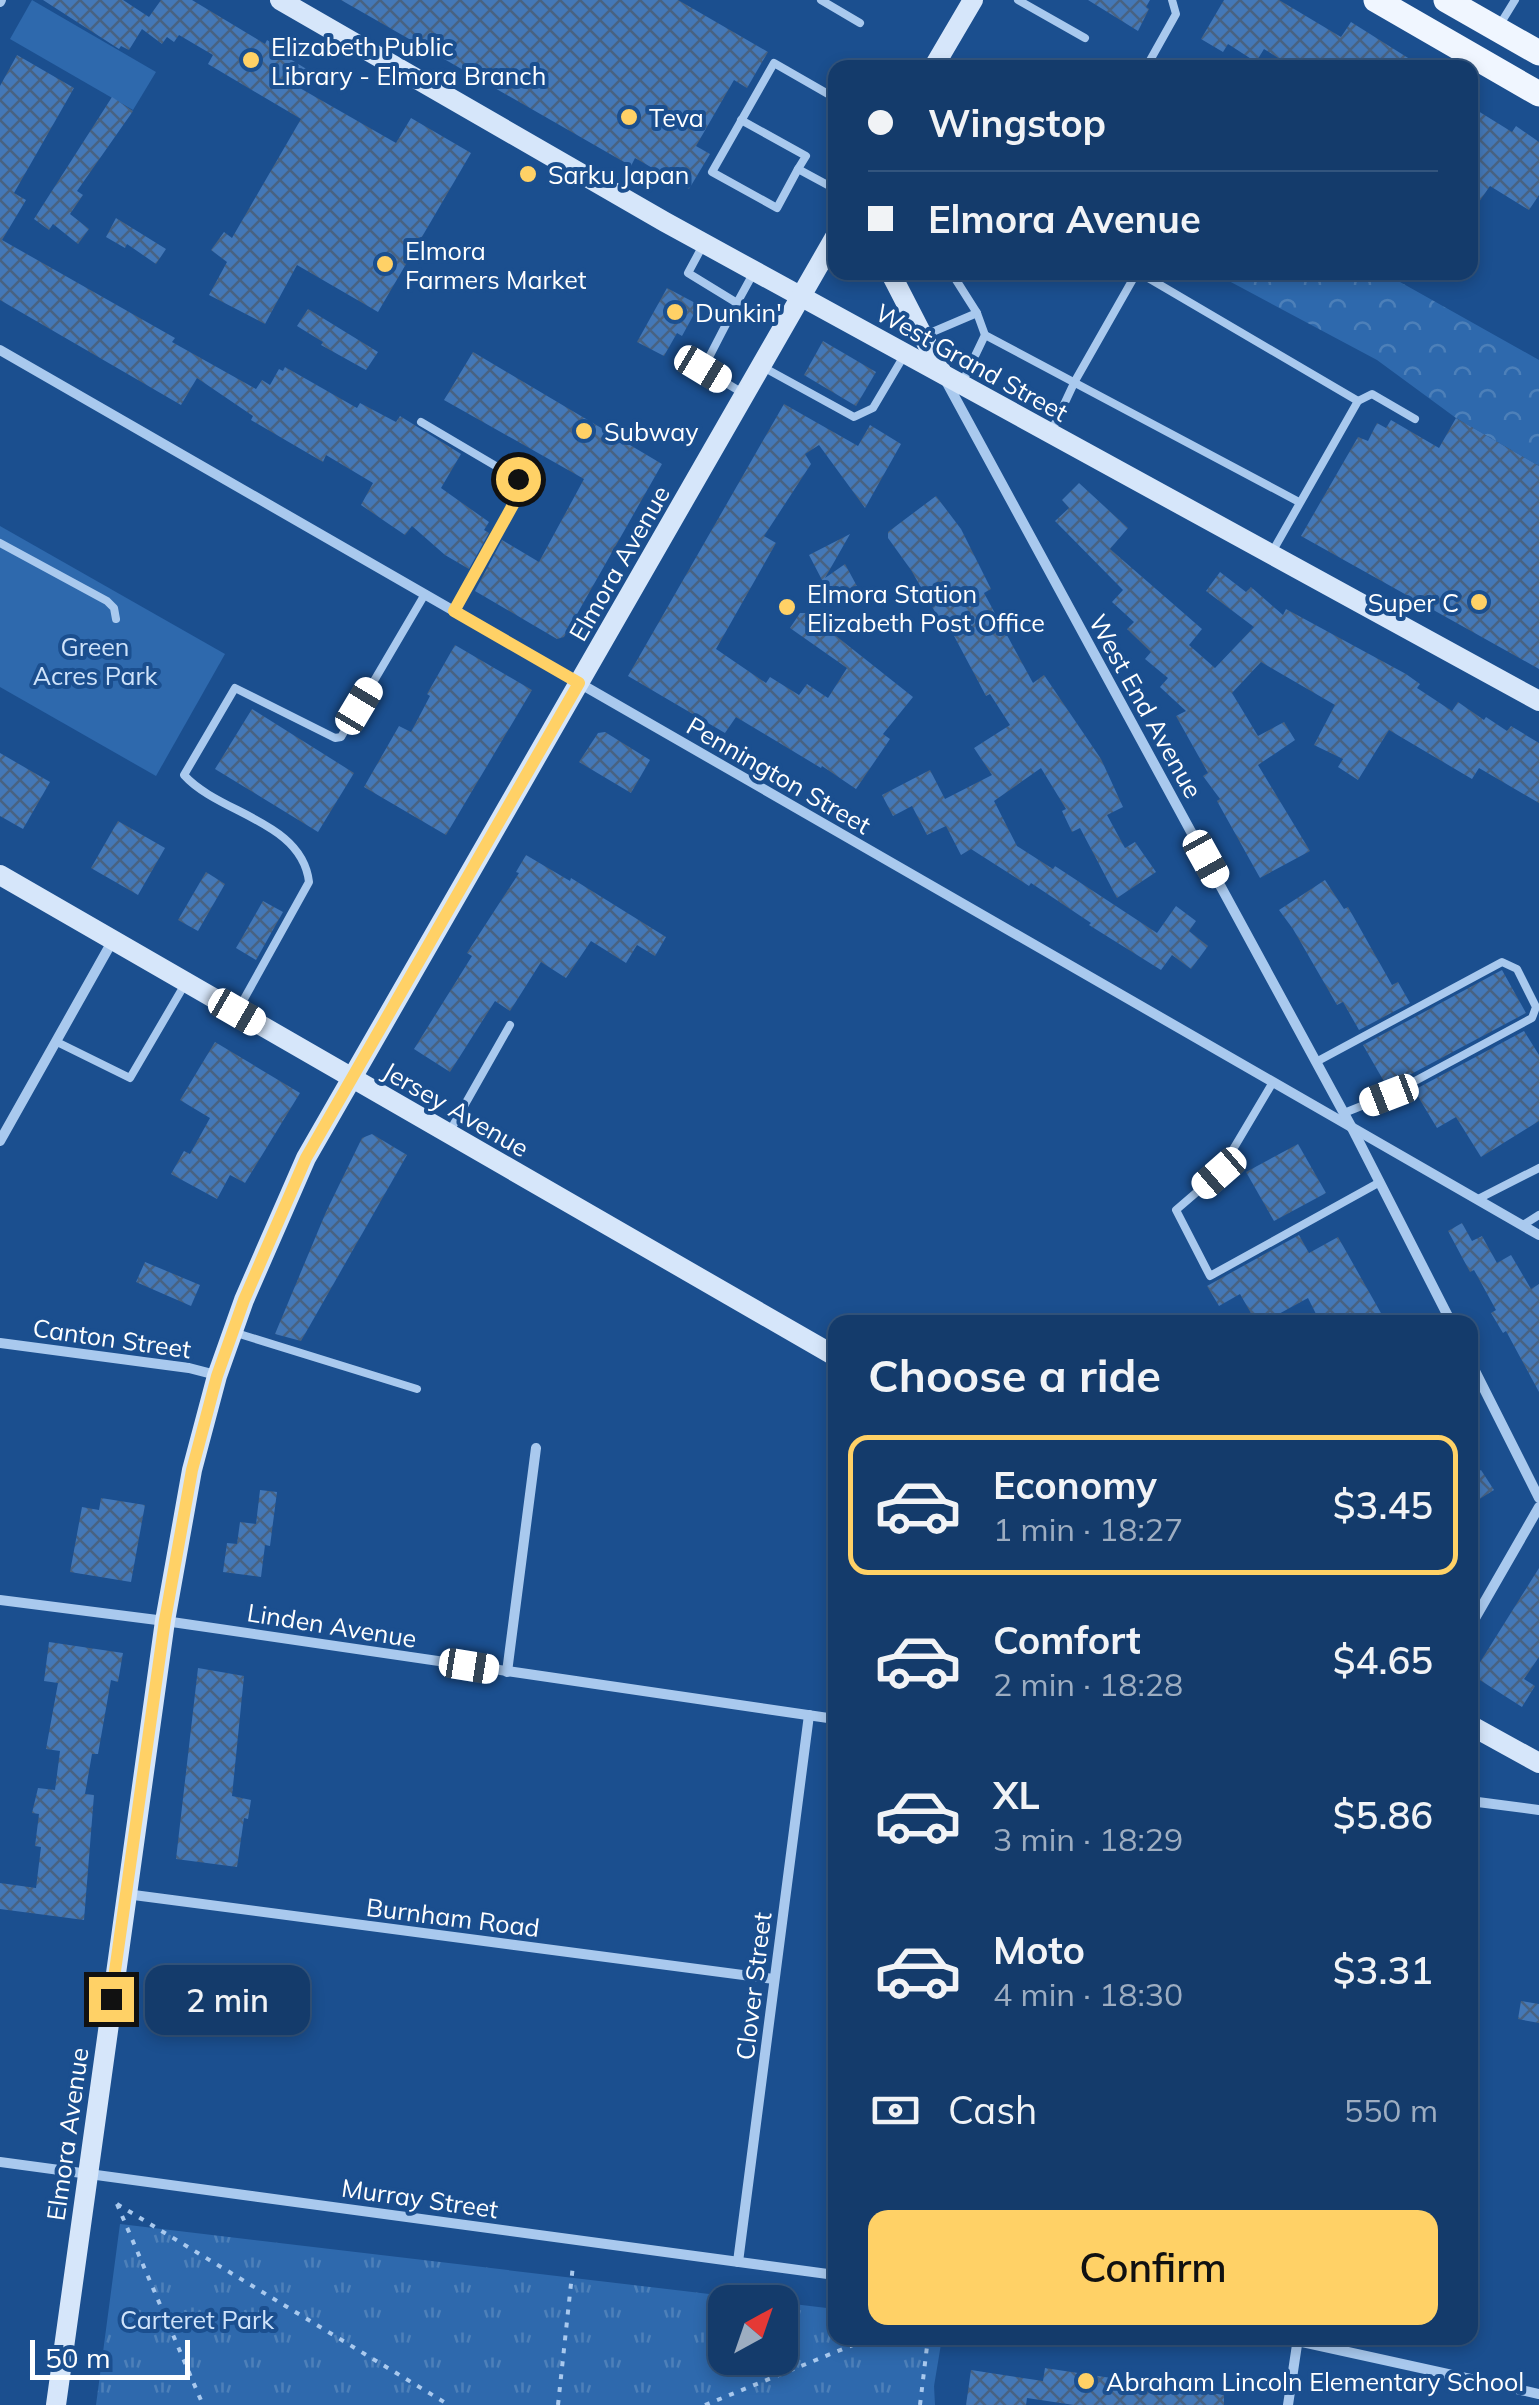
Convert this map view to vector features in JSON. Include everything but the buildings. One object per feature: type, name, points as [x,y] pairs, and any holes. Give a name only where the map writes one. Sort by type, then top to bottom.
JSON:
[{"type":"main road","name":"West Grand Street","points":[[280,0],[704,244],[1539,701]]},
{"type":"main road","points":[[938,60],[972,0]]},
{"type":"main road","points":[[1376,0],[1433,33],[1460,59]]},
{"type":"main road","points":[[1433,33],[1449,1],[1539,54]]},
{"type":"main road","points":[[1478,67],[1539,94]]},
{"type":"main road","name":"Elmora Avenue","points":[[56,2405],[165,1620],[192,1470],[217,1376],[306,1158],[828,249]]},
{"type":"main road","points":[[894,280],[923,336],[952,380]]},
{"type":"main road","name":"Jersey Avenue","points":[[0,875],[828,1352]]},
{"type":"main road","points":[[1478,1729],[1539,1763]]},
{"type":"street","name":"Pennington Street","points":[[0,350],[1539,1234]]},
{"type":"street","name":"West End Avenue","points":[[952,380],[1352,1128],[1446,1315]]},
{"type":"street","points":[[0,1140],[112,940]]},
{"type":"street","name":"Canton Street","points":[[0,1343],[189,1368],[217,1376]]},
{"type":"street","points":[[1478,1377],[1539,1498]]},
{"type":"street","points":[[507,1672],[536,1448]]},
{"type":"street","points":[[1478,1612],[1539,1507]]},
{"type":"street","name":"Linden Avenue","points":[[0,1600],[165,1620],[828,1718]]},
{"type":"street","name":"Clover Street","points":[[738,2262],[809,1715]]},
{"type":"street","points":[[1478,1802],[1539,1810]]},
{"type":"street","name":"Burnham Road","points":[[126,1894],[774,1979]]},
{"type":"street","name":"Murray Street","points":[[0,2162],[828,2274]]},
{"type":"street","points":[[1288,2405],[1297,2345]]},
{"type":"street","points":[[1328,2345],[1539,2394]]},
{"type":"lane","points":[[821,0],[860,23]]},
{"type":"lane","points":[[1150,60],[1176,14],[1172,0]]},
{"type":"lane","points":[[1497,30],[1514,0]]},
{"type":"lane","points":[[1023,1],[1085,38]]},
{"type":"lane","points":[[741,120],[806,156],[777,208],[712,172],[741,120],[774,63],[828,94]]},
{"type":"lane","points":[[798,169],[828,185]]},
{"type":"lane","points":[[704,244],[688,273],[737,303]]},
{"type":"lane","points":[[745,394],[703,369],[754,271]]},
{"type":"lane","points":[[956,280],[977,313],[984,335],[1299,502]]},
{"type":"lane","points":[[1050,434],[1133,280]]},
{"type":"lane","points":[[1152,280],[1358,401]]},
{"type":"lane","points":[[923,336],[977,313]]},
{"type":"lane","points":[[952,380],[984,335]]},
{"type":"lane","points":[[762,366],[854,416],[873,408],[905,354]]},
{"type":"lane","points":[[1270,554],[1358,401],[1372,394],[1416,419]]},
{"type":"lane","points":[[421,422],[518,479],[519,494],[454,611]]},
{"type":"lane","points":[[0,543],[107,602],[114,608],[116,619]]},
{"type":"lane","points":[[237,1012],[308,882],[307,871],[292,844],[184,775],[235,688],[336,738],[341,737],[426,594]]},
{"type":"lane","points":[[1316,1062],[1502,962],[1517,969],[1536,1007],[1532,1018],[1389,1095],[1344,1113]]},
{"type":"lane","points":[[57,1042],[130,1078],[186,982]]},
{"type":"lane","points":[[448,1133],[510,1025]]},
{"type":"lane","points":[[1273,1082],[1219,1173],[1176,1210],[1210,1276],[1380,1182]]},
{"type":"lane","points":[[1478,1199],[1539,1168]]},
{"type":"lane","points":[[1523,1225],[1539,1216]]},
{"type":"lane","points":[[233,1332],[417,1390]]},
{"type":"path","points":[[203,2405],[116,2204],[449,2405]]},
{"type":"path","points":[[558,2405],[573,2264]]},
{"type":"path","points":[[705,2405],[853,2345]]},
{"type":"path","points":[[920,2405],[927,2345]]},
{"type":"green space","points":[[32,0],[156,72],[133,110],[10,39]]},
{"type":"green space","points":[[1227,280],[1396,280],[1539,360],[1539,466],[1456,418],[1377,360]]},
{"type":"green space","name":"Green Acres Park","points":[[0,526],[225,654],[156,776],[0,687]]},
{"type":"green space","name":"Carteret Park","points":[[120,2224],[708,2294],[708,2375],[798,2375],[798,2304],[828,2308],[828,2345],[941,2345],[935,2405],[96,2405]]},
{"type":"place","name":"Elizabeth Public Library - Elmora Branch","points":[[251,60]]},
{"type":"place","name":"Teva","points":[[629,117]]},
{"type":"place","name":"Sarku Japan","points":[[528,174]]},
{"type":"place","name":"Elmora Farmers Market","points":[[385,264]]},
{"type":"place","name":"Dunkin'","points":[[675,312]]},
{"type":"place","name":"Subway","points":[[584,431]]},
{"type":"place","name":"Super C","points":[[1479,602]]},
{"type":"place","name":"Elmora Station Elizabeth Post Office","points":[[787,607]]},
{"type":"place","name":"Abraham Lincoln Elementary School","points":[[1086,2381]]},
{"type":"route","points":[[111,1999],[165,1620],[192,1470],[217,1376],[244,1300],[306,1158],[579,683],[454,611],[519,494],[518,479]]}]
